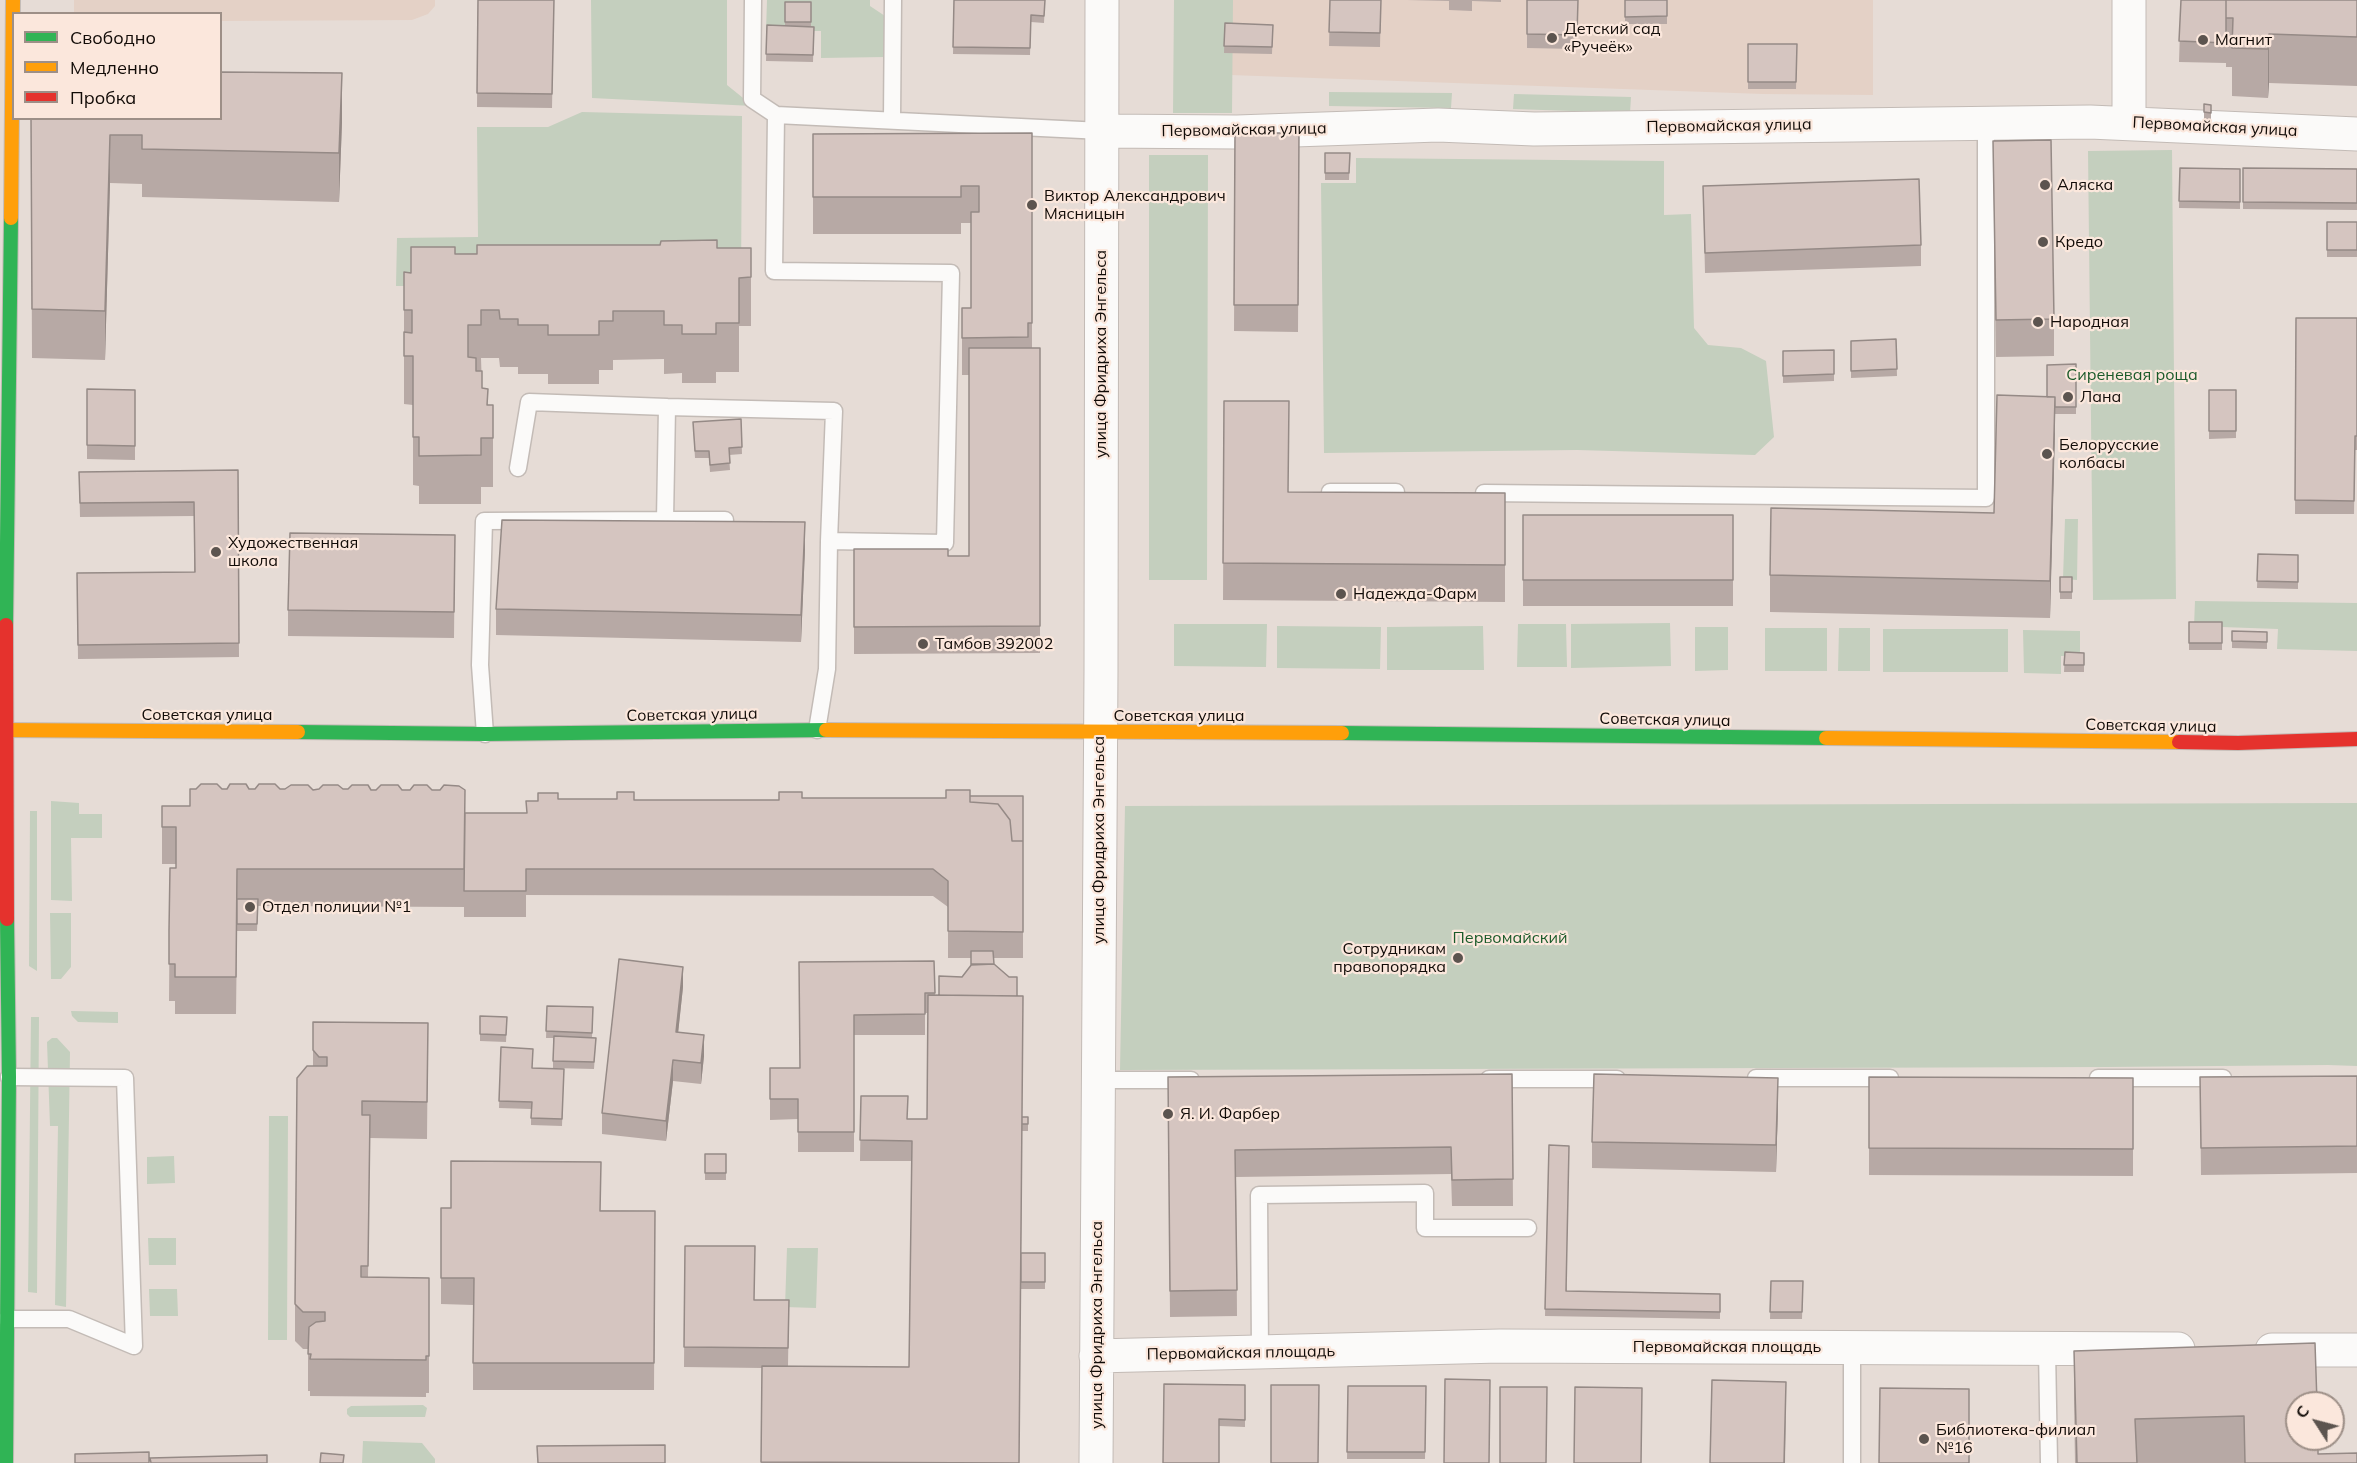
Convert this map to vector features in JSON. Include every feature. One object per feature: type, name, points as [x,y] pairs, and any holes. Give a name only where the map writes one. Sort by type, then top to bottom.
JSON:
[{"type":"main road","points":[[6,1463],[9,1077],[2,730],[6,112],[9,2]]},
{"type":"main road","name":"Советская улица","points":[[2,730],[485,734],[818,730],[2226,743],[2357,740]]},
{"type":"street","name":"улица Фридриха Энгельса","points":[[1095,1463],[1099,1080],[1102,0]]},
{"type":"street","points":[[2129,0],[2129,123]]},
{"type":"street","name":"Первомайская улица","points":[[1102,132],[1237,132],[1438,125],[1534,129],[2129,123],[2357,134]]},
{"type":"street","name":"Первомайская площадь","points":[[1096,1356],[1500,1347],[2202,1350]]},
{"type":"street","points":[[2238,1350],[2357,1350]]},
{"type":"lane","points":[[753,0],[752,99],[776,115],[892,119],[1102,132]]},
{"type":"lane","points":[[892,119],[893,0]]},
{"type":"lane","points":[[776,115],[774,271],[951,273],[945,543],[829,541]]},
{"type":"lane","points":[[1473,493],[1986,498],[1986,123]]},
{"type":"lane","points":[[518,468],[529,402],[834,411],[827,669],[818,730]]},
{"type":"lane","points":[[665,520],[667,407]]},
{"type":"lane","points":[[1330,492],[1414,493]]},
{"type":"lane","points":[[485,734],[480,664],[484,521],[725,520]]},
{"type":"lane","points":[[8,1319],[69,1319],[134,1346],[125,1078],[9,1077]]},
{"type":"lane","points":[[1738,1078],[1900,1078]]},
{"type":"lane","points":[[2076,1078],[2240,1078]]},
{"type":"lane","points":[[1473,1079],[1631,1079]]},
{"type":"lane","points":[[1099,1080],[1207,1080]]},
{"type":"lane","points":[[1260,1353],[1259,1195],[1425,1193],[1425,1228],[1528,1228]]},
{"type":"lane","points":[[1852,1348],[1852,1463]]},
{"type":"lane","points":[[2047,1349],[2049,1463]]},
{"type":"shaded area","points":[[74,0],[435,0],[435,6],[428,14],[412,20],[222,21],[222,12],[74,12]]},
{"type":"shaded area","name":"Детский сад «Ручеёк»","points":[[1232,0],[1873,0],[1873,95],[1763,94],[1230,75]]},
{"type":"green space","points":[[591,0],[727,0],[727,85],[753,106],[592,98]]},
{"type":"green space","points":[[767,0],[870,0],[870,6],[885,16],[885,57],[821,58],[821,31],[766,31]]},
{"type":"green space","points":[[1174,0],[1233,0],[1232,113],[1173,113]]},
{"type":"green space","points":[[1329,92],[1452,93],[1451,108],[1329,106]]},
{"type":"green space","points":[[1514,94],[1631,97],[1630,113],[1513,109]]},
{"type":"green space","points":[[582,112],[742,116],[741,285],[396,286],[397,238],[478,237],[477,127],[548,127]]},
{"type":"green space","name":"Сиреневая роща","points":[[2172,150],[2176,599],[2093,600],[2088,151]]},
{"type":"green space","points":[[1149,155],[1208,155],[1207,580],[1149,580]]},
{"type":"green space","points":[[1356,158],[1664,161],[1664,215],[1691,214],[1694,328],[1708,345],[1741,348],[1766,361],[1774,437],[1755,455],[1577,450],[1324,453],[1321,183],[1356,183]]},
{"type":"green space","points":[[2065,519],[2078,519],[2077,580],[2063,579]]},
{"type":"green space","points":[[2195,601],[2357,603],[2357,651],[2277,649],[2278,629],[2194,626]]},
{"type":"green space","points":[[1670,623],[1671,666],[1571,668],[1571,624]]},
{"type":"green space","points":[[1174,624],[1267,624],[1266,667],[1174,666]]},
{"type":"green space","points":[[1518,624],[1566,624],[1567,667],[1517,667]]},
{"type":"green space","points":[[1277,626],[1381,627],[1380,669],[1277,668]]},
{"type":"green space","points":[[1483,626],[1484,670],[1387,670],[1387,627]]},
{"type":"green space","points":[[1695,627],[1728,627],[1728,670],[1695,671]]},
{"type":"green space","points":[[1765,628],[1827,628],[1827,671],[1765,671]]},
{"type":"green space","points":[[1839,628],[1870,628],[1870,671],[1838,671]]},
{"type":"green space","points":[[1883,629],[2008,629],[2008,672],[1883,672]]},
{"type":"green space","points":[[2023,630],[2080,631],[2080,656],[2061,656],[2061,674],[2024,673]]},
{"type":"green space","points":[[51,801],[79,803],[79,814],[102,814],[102,838],[71,838],[72,901],[51,900]]},
{"type":"green space","name":"Первомайский","points":[[2357,803],[2357,1066],[1120,1070],[1125,806]]},
{"type":"green space","points":[[30,811],[37,811],[37,971],[29,966]]},
{"type":"green space","points":[[50,913],[71,913],[71,967],[61,979],[51,979]]},
{"type":"green space","points":[[71,1011],[118,1012],[118,1023],[78,1022],[72,1016]]},
{"type":"green space","points":[[31,1017],[39,1017],[37,1293],[28,1292]]},
{"type":"green space","points":[[52,1038],[57,1038],[70,1052],[66,1307],[55,1305],[58,1126],[50,1126],[47,1042]]},
{"type":"green space","points":[[269,1116],[288,1116],[287,1340],[268,1340]]},
{"type":"green space","points":[[174,1156],[175,1183],[147,1184],[147,1157]]},
{"type":"green space","points":[[148,1238],[176,1238],[176,1265],[149,1265]]},
{"type":"green space","points":[[787,1248],[818,1248],[816,1308],[785,1307]]},
{"type":"green space","points":[[149,1289],[177,1289],[178,1316],[150,1316]]},
{"type":"green space","points":[[423,1405],[427,1408],[425,1417],[350,1417],[347,1414],[347,1409],[351,1406]]},
{"type":"green space","points":[[363,1441],[422,1443],[435,1459],[435,1463],[362,1463]]},
{"type":"building","points":[[478,0],[554,0],[552,94],[477,93]]},
{"type":"building","points":[[954,0],[1045,0],[1044,16],[1031,15],[1030,48],[953,47]]},
{"type":"building","points":[[1330,0],[1381,0],[1380,33],[1329,32]]},
{"type":"building","points":[[1527,0],[1578,0],[1577,35],[1527,34]]},
{"type":"building","points":[[1625,0],[1667,0],[1667,16],[1625,17]]},
{"type":"building","points":[[2181,0],[2226,0],[2226,43],[2179,41]]},
{"type":"building","points":[[2226,0],[2357,0],[2357,37],[2269,34],[2268,49],[2232,48],[2233,18],[2226,18]]},
{"type":"building","points":[[785,2],[811,2],[811,22],[785,22]]},
{"type":"building","points":[[1225,23],[1273,25],[1272,47],[1224,46]]},
{"type":"building","points":[[767,25],[814,27],[813,55],[766,54]]},
{"type":"building","points":[[1748,44],[1797,44],[1796,82],[1748,82]]},
{"type":"building","points":[[222,72],[342,73],[339,153],[142,149],[142,135],[110,135],[105,311],[32,309],[31,120],[222,120]]},
{"type":"building","points":[[2204,104],[2211,105],[2211,113],[2204,112]]},
{"type":"building","points":[[1032,133],[1032,323],[1028,323],[1028,337],[962,338],[962,308],[971,308],[971,212],[979,212],[979,186],[961,186],[961,197],[813,197],[813,134]]},
{"type":"building","points":[[1235,133],[1299,133],[1298,305],[1234,305]]},
{"type":"building","points":[[2051,140],[2054,319],[1996,320],[1993,141]]},
{"type":"building","points":[[1325,153],[1350,153],[1349,173],[1325,173]]},
{"type":"building","points":[[2180,168],[2240,169],[2240,202],[2179,201]]},
{"type":"building","points":[[2243,168],[2357,169],[2357,203],[2243,202]]},
{"type":"building","points":[[1919,179],[1921,245],[1705,253],[1703,186]]},
{"type":"building","points":[[2327,222],[2357,222],[2357,250],[2327,250]]},
{"type":"building","points":[[717,240],[717,248],[751,248],[751,277],[739,278],[739,323],[716,323],[716,334],[682,334],[682,325],[664,325],[664,311],[613,311],[613,321],[599,321],[599,335],[548,335],[548,325],[518,325],[518,319],[500,319],[499,310],[481,310],[481,325],[468,325],[468,357],[476,358],[476,371],[482,371],[482,388],[488,389],[487,405],[493,405],[493,438],[481,438],[481,455],[419,456],[419,437],[413,437],[413,356],[404,356],[404,332],[412,333],[412,310],[404,310],[404,272],[411,273],[411,247],[455,247],[455,254],[477,254],[477,245],[660,245],[661,241]]},
{"type":"building","points":[[2296,318],[2357,318],[2357,436],[2355,436],[2354,501],[2295,500]]},
{"type":"building","points":[[1896,339],[1897,369],[1851,371],[1851,341]]},
{"type":"building","points":[[969,348],[1040,348],[1040,626],[854,627],[854,549],[948,549],[948,556],[969,556]]},
{"type":"building","points":[[1834,350],[1834,374],[1783,376],[1783,351]]},
{"type":"building","points":[[2076,364],[2076,407],[2055,407],[2055,397],[2047,397],[2047,365]]},
{"type":"building","points":[[87,389],[135,390],[135,446],[87,445]]},
{"type":"building","points":[[2209,390],[2236,390],[2236,431],[2209,431]]},
{"type":"building","points":[[1997,395],[2055,397],[2050,581],[1770,575],[1771,508],[1994,513]]},
{"type":"building","points":[[1224,401],[1289,401],[1288,492],[1505,493],[1505,565],[1223,563]]},
{"type":"building","points":[[741,419],[742,447],[729,448],[730,463],[710,465],[709,451],[695,451],[693,422]]},
{"type":"building","name":"Художественная школа","points":[[238,470],[239,643],[78,645],[77,573],[195,572],[194,502],[80,503],[79,472]]},
{"type":"building","points":[[1523,515],[1733,515],[1733,580],[1523,580]]},
{"type":"building","points":[[502,520],[805,522],[801,615],[496,609]]},
{"type":"building","points":[[290,533],[455,535],[454,612],[288,610]]},
{"type":"building","points":[[2258,554],[2298,555],[2298,582],[2257,581]]},
{"type":"building","points":[[2060,577],[2072,577],[2072,592],[2060,592]]},
{"type":"building","points":[[2189,622],[2222,622],[2222,643],[2189,643]]},
{"type":"building","points":[[2232,631],[2267,632],[2267,642],[2232,641]]},
{"type":"building","points":[[2065,652],[2084,653],[2084,665],[2064,665]]},
{"type":"building","points":[[201,784],[217,784],[222,789],[227,789],[230,784],[246,784],[249,789],[255,789],[259,784],[275,784],[280,789],[291,785],[308,785],[313,790],[323,785],[338,785],[343,789],[348,789],[352,785],[368,785],[371,790],[376,790],[381,785],[398,785],[402,790],[410,790],[414,785],[427,785],[432,790],[440,790],[444,785],[459,786],[465,790],[464,869],[237,869],[236,977],[175,977],[175,964],[169,964],[169,930],[170,868],[176,868],[176,827],[162,827],[162,806],[190,806],[190,789],[196,789]]},
{"type":"building","points":[[946,790],[970,790],[970,802],[998,804],[1010,820],[1012,841],[1023,841],[1023,932],[948,931],[948,881],[933,869],[526,869],[526,891],[464,891],[465,813],[527,813],[526,801],[538,801],[538,793],[558,793],[558,799],[617,799],[617,792],[634,792],[634,800],[779,800],[779,792],[802,792],[802,798],[946,798]]},
{"type":"building","points":[[970,796],[1023,796],[1023,841],[1012,841],[1010,820],[998,804],[970,802]]},
{"type":"building","points":[[237,899],[258,899],[257,924],[237,924]]},
{"type":"building","points":[[971,951],[993,951],[994,964],[971,965]]},
{"type":"building","points":[[619,959],[683,967],[676,1032],[704,1035],[701,1063],[673,1060],[666,1121],[602,1113]]},
{"type":"building","points":[[934,961],[935,993],[925,993],[925,1014],[854,1015],[854,1132],[798,1132],[798,1099],[770,1099],[770,1068],[800,1068],[799,962]]},
{"type":"building","points":[[972,964],[994,964],[1009,977],[1017,977],[1017,996],[939,995],[939,976],[962,977]]},
{"type":"building","points":[[928,995],[1023,996],[1019,1463],[761,1462],[762,1366],[909,1367],[912,1141],[860,1140],[861,1096],[908,1096],[907,1119],[927,1119]]},
{"type":"building","points":[[547,1006],[593,1007],[592,1033],[546,1031]]},
{"type":"building","points":[[480,1016],[507,1017],[506,1035],[480,1034]]},
{"type":"building","points":[[313,1022],[428,1023],[427,1102],[362,1101],[362,1115],[370,1115],[368,1266],[361,1266],[361,1277],[429,1278],[429,1356],[426,1356],[426,1360],[310,1359],[311,1354],[308,1354],[309,1327],[316,1322],[325,1321],[325,1312],[303,1312],[295,1304],[297,1078],[307,1066],[327,1066],[327,1057],[319,1057],[313,1050]]},
{"type":"building","points":[[554,1036],[596,1038],[594,1062],[553,1061]]},
{"type":"building","points":[[501,1047],[533,1049],[532,1068],[564,1069],[562,1119],[531,1118],[532,1102],[499,1101]]},
{"type":"building","points":[[1512,1074],[1513,1179],[1452,1180],[1451,1147],[1235,1150],[1237,1290],[1170,1291],[1168,1077]]},
{"type":"building","points":[[1594,1074],[1778,1078],[1776,1145],[1592,1142]]},
{"type":"building","points":[[2357,1076],[2357,1146],[2201,1148],[2200,1077]]},
{"type":"building","points":[[1869,1077],[2133,1078],[2133,1149],[1869,1148]]},
{"type":"building","points":[[1022,1117],[1028,1117],[1028,1124],[1022,1124]]},
{"type":"building","points":[[1549,1145],[1569,1146],[1566,1291],[1720,1294],[1720,1312],[1545,1309]]},
{"type":"building","points":[[705,1154],[726,1154],[726,1173],[705,1173]]},
{"type":"building","points":[[451,1161],[601,1162],[600,1211],[655,1211],[654,1363],[473,1363],[474,1278],[441,1278],[441,1208],[451,1208]]},
{"type":"building","points":[[685,1246],[755,1246],[754,1300],[789,1300],[788,1348],[684,1347]]},
{"type":"building","points":[[1021,1253],[1045,1253],[1045,1282],[1021,1282]]},
{"type":"building","points":[[1771,1281],[1803,1281],[1802,1312],[1770,1312]]},
{"type":"building","points":[[2315,1343],[2317,1391],[2285,1391],[2285,1451],[2318,1451],[2318,1454],[2357,1453],[2357,1463],[2245,1463],[2244,1416],[2135,1419],[2137,1463],[2077,1463],[2074,1351]]},
{"type":"building","points":[[1445,1379],[1490,1380],[1489,1463],[1444,1463]]},
{"type":"building","points":[[1712,1380],[1786,1382],[1784,1463],[1710,1463]]},
{"type":"building","points":[[1164,1384],[1245,1385],[1245,1420],[1219,1419],[1219,1463],[1163,1463]]},
{"type":"building","points":[[1271,1385],[1319,1385],[1318,1463],[1271,1463]]},
{"type":"building","points":[[1348,1386],[1426,1386],[1425,1452],[1347,1452]]},
{"type":"building","points":[[1500,1387],[1547,1387],[1546,1463],[1500,1463]]},
{"type":"building","points":[[1575,1387],[1642,1388],[1641,1463],[1574,1463]]},
{"type":"building","points":[[1880,1388],[1969,1389],[1969,1463],[1879,1463]]},
{"type":"building","points":[[665,1445],[665,1463],[538,1463],[537,1446]]},
{"type":"building","points":[[149,1452],[149,1463],[75,1463],[75,1454]]},
{"type":"building","points":[[321,1453],[344,1455],[343,1463],[320,1463]]},
{"type":"building","points":[[267,1455],[267,1463],[151,1463],[150,1458]]},
{"type":"traffic: fast","points":[[6,625],[11,218]]},
{"type":"traffic: fast","points":[[298,732],[485,734],[826,730]]},
{"type":"traffic: fast","points":[[1342,733],[1826,738]]},
{"type":"traffic: fast","points":[[6,1463],[9,1077],[7,919]]},
{"type":"traffic: slow","points":[[13,0],[13,12]]},
{"type":"traffic: slow","points":[[11,218],[12,109]]},
{"type":"traffic: slow","points":[[0,730],[298,732]]},
{"type":"traffic: slow","points":[[826,730],[1342,733]]},
{"type":"traffic: slow","points":[[1826,738],[2179,742]]},
{"type":"traffic: jam","points":[[6,625],[7,919]]},
{"type":"traffic: jam","points":[[2179,742],[2238,743],[2357,739]]},
{"type":"place","name":"Детский сад «Ручеёк»","points":[[1552,38]]},
{"type":"place","name":"Магнит","points":[[2203,40]]},
{"type":"place","name":"Аляска","points":[[2045,185]]},
{"type":"place","name":"Виктор Александрович Мясницын","points":[[1032,205]]},
{"type":"place","name":"Кредо","points":[[2043,242]]},
{"type":"place","name":"Народная","points":[[2038,322]]},
{"type":"place","name":"Лана","points":[[2068,397]]},
{"type":"place","name":"Белорусские колбасы","points":[[2047,454]]},
{"type":"place","name":"Художественная школа","points":[[216,552]]},
{"type":"place","name":"Надежда-Фарм","points":[[1341,594]]},
{"type":"place","name":"Тамбов 392002","points":[[923,644]]},
{"type":"place","name":"Отдел полиции №1","points":[[250,907]]},
{"type":"place","name":"Сотрудникам правопорядка","points":[[1458,958]]},
{"type":"place","name":"Я. И. Фарбер","points":[[1168,1114]]},
{"type":"place","name":"Библиотека-филиал №16","points":[[1924,1439]]}]
